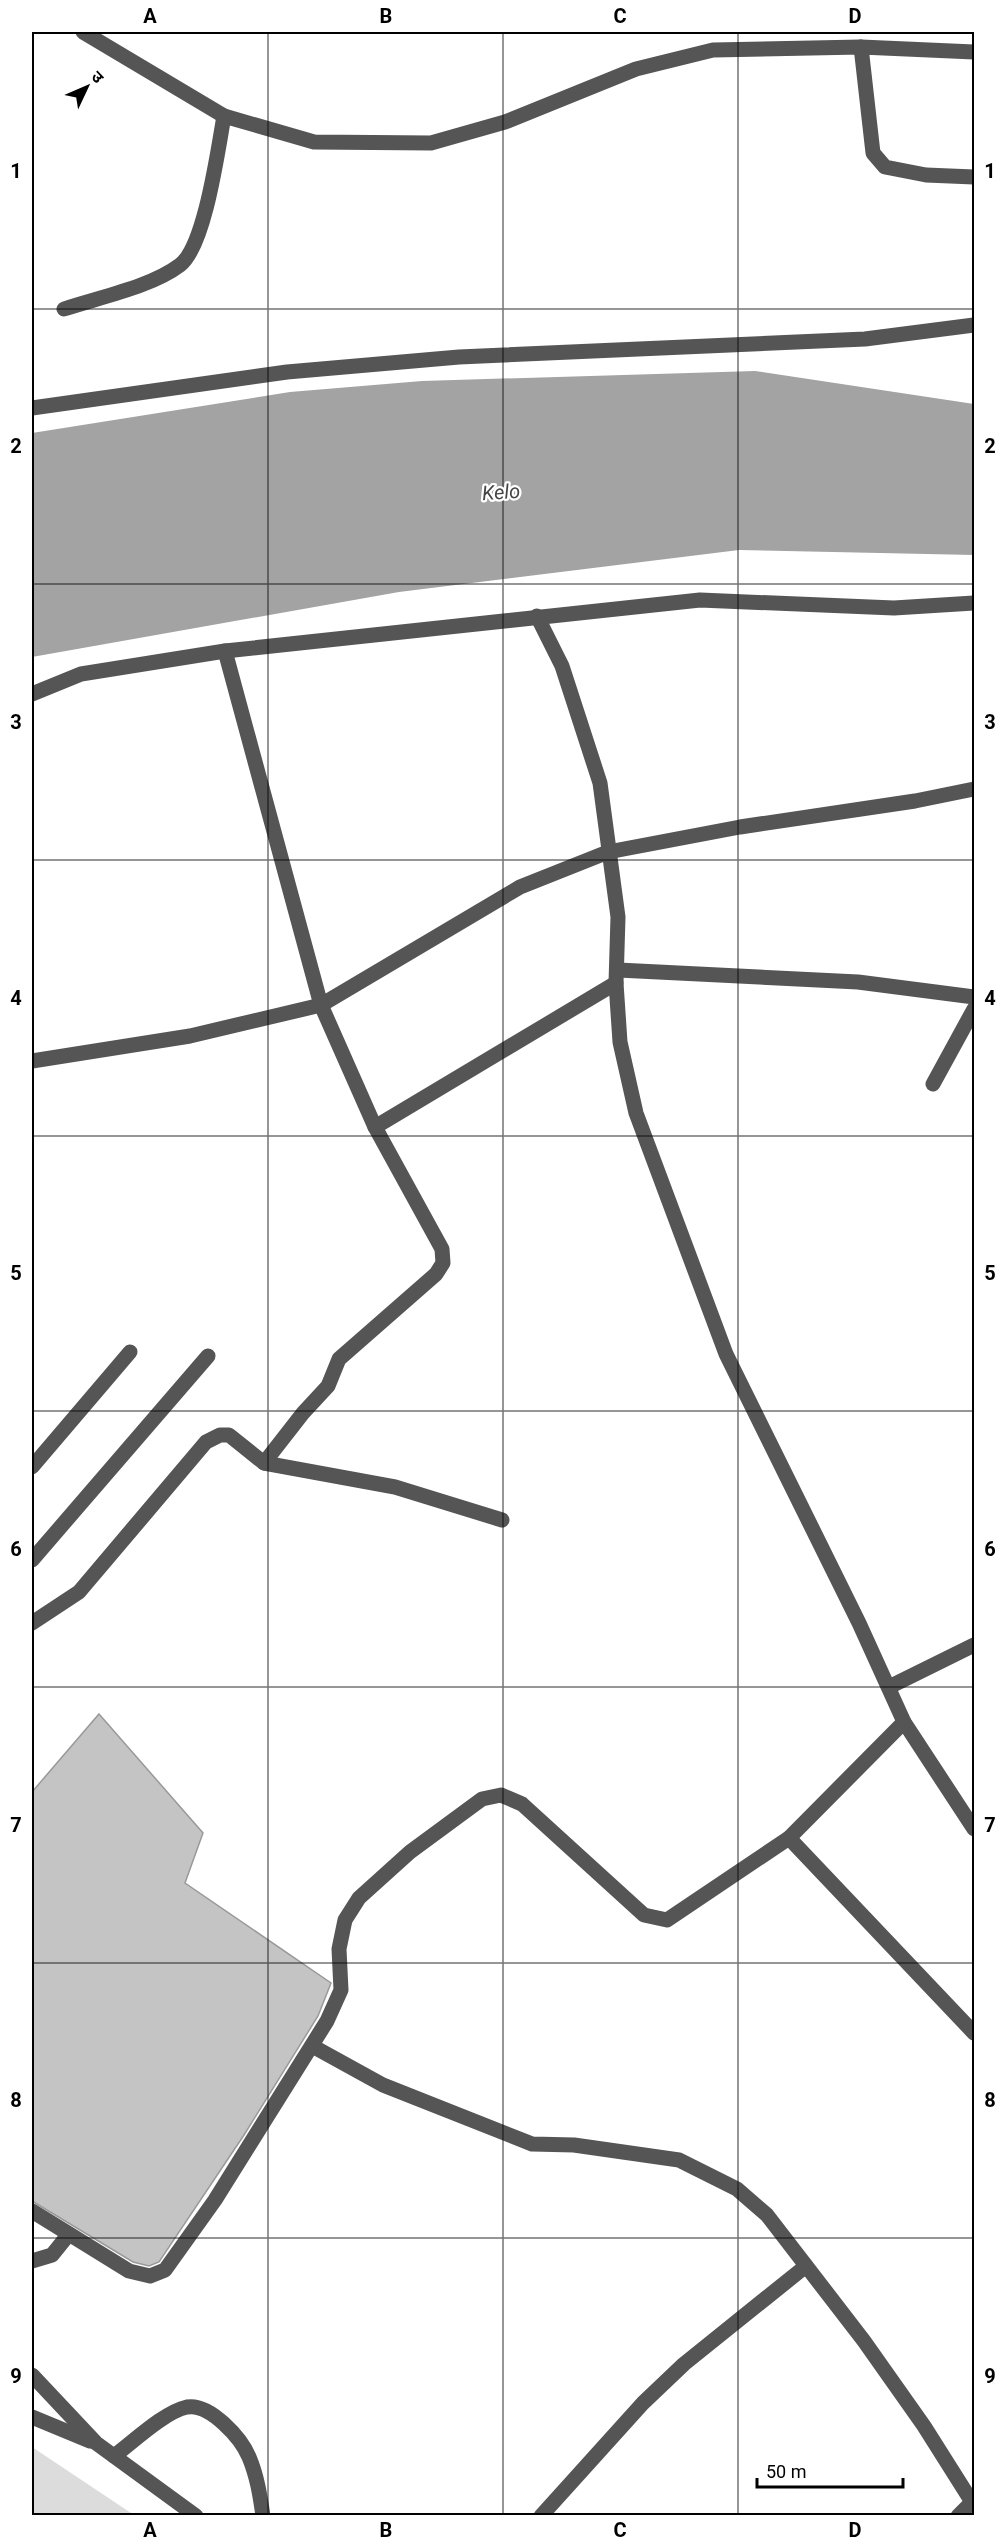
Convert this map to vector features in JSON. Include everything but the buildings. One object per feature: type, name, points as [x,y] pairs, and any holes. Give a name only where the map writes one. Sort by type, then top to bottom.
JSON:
[{"type":"street","points":[[83,32],[224,116],[314,142],[431,143],[505,122],[636,69],[713,50],[861,47],[975,52]]},
{"type":"street","points":[[861,47],[873,153],[885,167],[926,175],[975,177]]},
{"type":"street","points":[[64,309],[162,276],[183,263],[199,236],[224,116]]},
{"type":"street","points":[[32,408],[118,393],[298,370],[459,357],[865,339],[975,325]]},
{"type":"street","points":[[32,694],[81,674],[225,651],[700,600],[894,608],[975,603]]},
{"type":"street","points":[[537,616],[562,666],[600,783],[618,917],[617,976],[620,1042],[636,1113],[718,1332],[904,1722],[975,1829]]},
{"type":"street","points":[[225,651],[321,1005],[375,1126],[442,1249],[443,1263],[436,1274],[339,1359],[328,1386],[303,1413],[264,1463]]},
{"type":"street","points":[[32,1061],[190,1036],[321,1005],[520,887],[608,852],[975,789]]},
{"type":"street","points":[[375,1126],[617,976],[858,982],[975,997]]},
{"type":"street","points":[[933,1084],[975,1009]]},
{"type":"street","points":[[32,1467],[130,1352]]},
{"type":"street","points":[[32,1560],[208,1356]]},
{"type":"street","points":[[32,1623],[79,1592],[206,1442],[220,1435],[229,1435],[264,1463],[395,1486],[502,1520]]},
{"type":"street","points":[[889,1687],[975,1645]]},
{"type":"street","points":[[32,2211],[129,2271],[150,2276],[165,2270],[215,2200],[314,2047],[341,1990],[339,1949],[345,1920],[359,1898],[410,1852],[482,1799],[501,1795],[522,1804],[644,1915],[667,1920],[789,1838],[904,1722]]},
{"type":"street","points":[[789,1838],[975,2033]]},
{"type":"street","points":[[314,2047],[383,2085],[532,2145],[574,2145],[679,2160],[737,2189],[767,2215],[864,2341],[924,2426],[973,2501],[958,2516]]},
{"type":"street","points":[[32,2261],[52,2255],[69,2234]]},
{"type":"street","points":[[541,2516],[643,2403],[684,2364],[806,2266]]},
{"type":"street","points":[[32,2375],[96,2443],[196,2516]]},
{"type":"street","points":[[114,2456],[171,2414],[186,2408],[199,2407],[210,2412],[227,2427],[248,2454],[258,2484],[263,2516]]},
{"type":"street","points":[[32,2417],[96,2443]]},
{"type":"shaded area","points":[[32,2447],[134,2515],[32,2515]]},
{"type":"water","name":"Kelo","points":[[755,371],[974,404],[974,555],[739,550],[399,592],[32,657],[32,433],[290,392],[422,381]]}]
